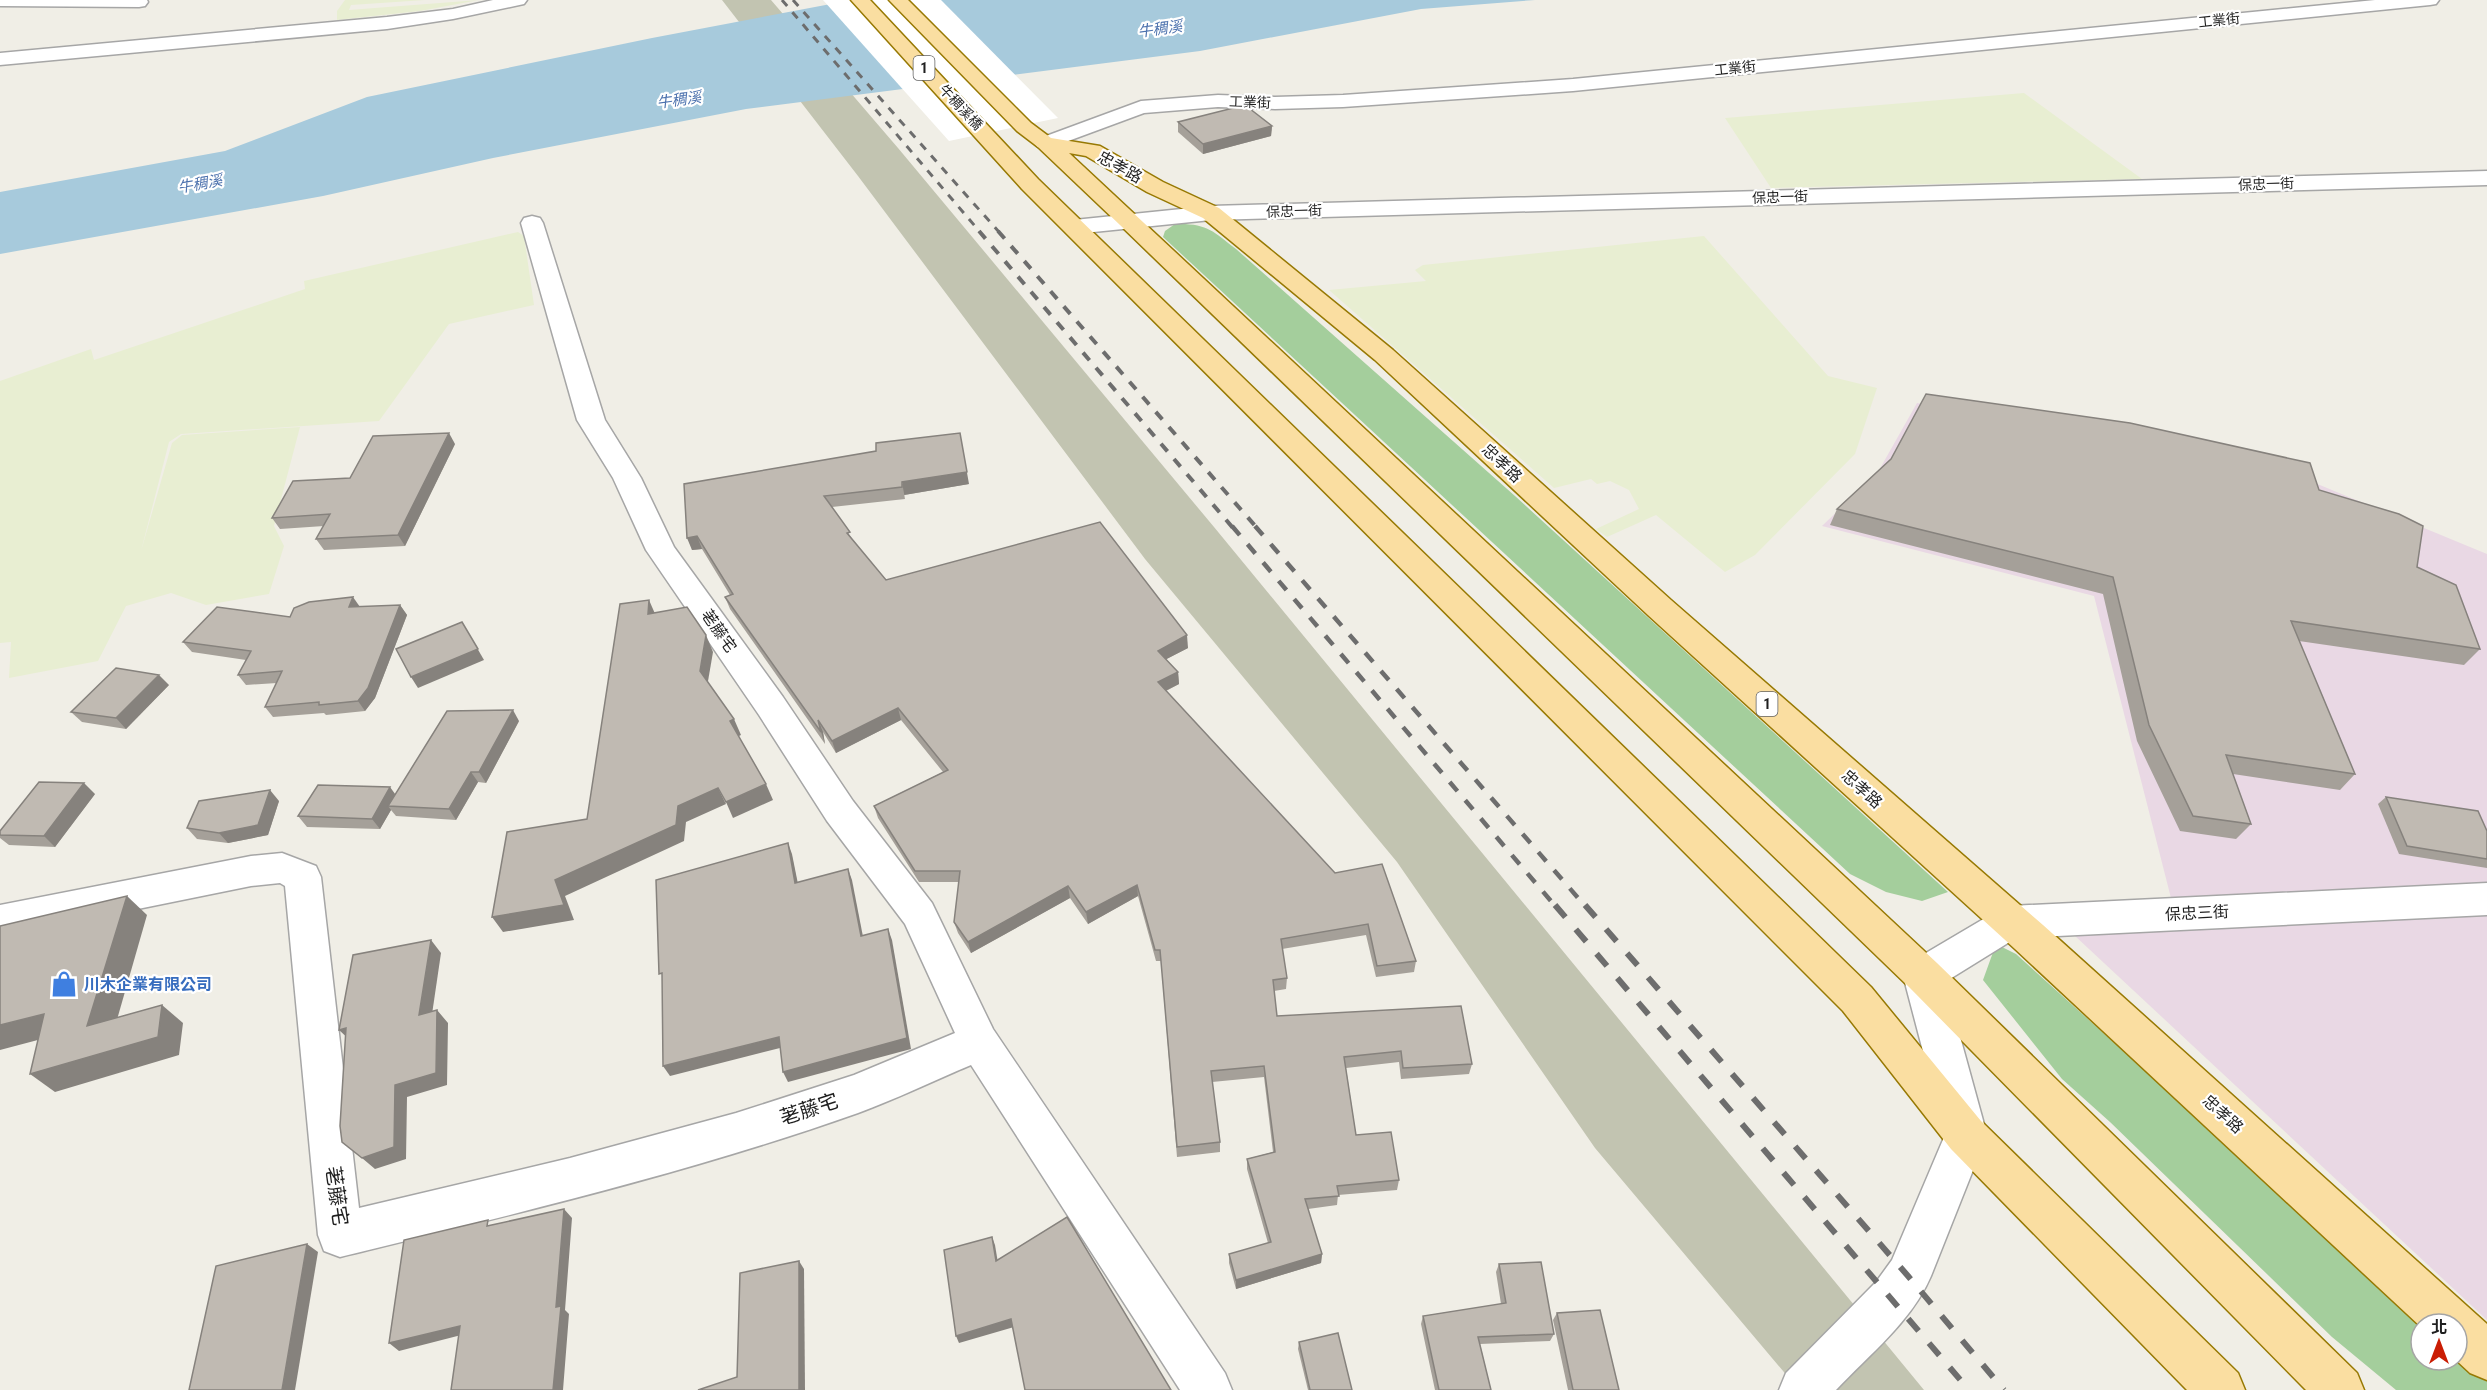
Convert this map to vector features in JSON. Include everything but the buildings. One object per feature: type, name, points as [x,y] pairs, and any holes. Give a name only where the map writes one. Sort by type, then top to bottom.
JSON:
[{"type":"main road","name":"牛稠溪橋","points":[[860,0],[1030,184],[1074,227]]},
{"type":"main road","name":"牛稠溪橋","points":[[898,0],[1035,135]]},
{"type":"main road","name":"忠孝路","points":[[1035,135],[1092,151],[1155,187],[1210,213],[1384,355],[1660,608],[2439,1312]]},
{"type":"main road","name":"忠孝路","points":[[1035,135],[1128,220],[1923,975],[2340,1390]]},
{"type":"main road","name":"1","points":[[1074,227],[1857,999],[1966,1135],[2221,1390]]},
{"type":"main road","points":[[2469,1340],[2487,1356]]},
{"type":"street","points":[[0,59],[387,22],[453,14],[518,0]]},
{"type":"street","name":"工業街","points":[[1035,135],[1141,107],[1218,101],[1275,103],[1343,101],[1573,85],[2430,0]]},
{"type":"street","points":[[0,1],[139,2]]},
{"type":"street","name":"保忠一街","points":[[1074,227],[1210,213],[2487,178]]},
{"type":"street","name":"荖藤宅","points":[[532,223],[591,420],[627,478],[661,550],[771,706],[840,811],[919,914],[979,1042],[1209,1390]]},
{"type":"street","name":"荖藤宅","points":[[0,921],[251,871],[282,868],[303,877],[339,1234],[570,1179],[736,1133],[858,1094],[979,1042]]},
{"type":"street","name":"保忠三街","points":[[1923,975],[2010,922],[2487,899]]},
{"type":"street","points":[[1803,1390],[1892,1298],[1908,1276],[1966,1135],[1923,975]]},
{"type":"shaded area","points":[[345,0],[425,0],[351,5],[349,10],[479,0],[420,11],[337,20],[337,11]]},
{"type":"shaded area","points":[[722,0],[771,0],[898,148],[1214,527],[1924,1390],[1799,1390],[1595,1148],[1397,862],[1145,559],[858,176]]},
{"type":"shaded area","points":[[2024,93],[2142,179],[1771,188],[1725,118]]},
{"type":"shaded area","points":[[518,232],[524,236],[534,305],[449,324],[379,421],[181,434],[169,442],[141,551],[172,443],[182,435],[300,427],[274,526],[284,546],[269,594],[206,605],[171,593],[126,606],[98,661],[9,678],[11,642],[0,643],[0,381],[91,349],[94,360],[305,289],[304,281]]},
{"type":"shaded area","points":[[1704,236],[1828,376],[1877,388],[1855,454],[1755,555],[1725,572],[1656,515],[1607,537],[1596,529],[1639,509],[1629,490],[1610,481],[1597,484],[1591,479],[1554,488],[1329,290],[1426,281],[1415,270],[1423,265]]},
{"type":"shaded area","points":[[1917,403],[2120,434],[2298,476],[2487,554],[2487,1320],[2045,908],[2172,902],[2094,596],[1822,526],[1878,472]]},
{"type":"green space","points":[[1175,224],[1195,225],[1209,229],[1236,249],[1515,496],[1948,892],[1922,901],[1886,892],[1850,874],[1163,237],[1165,231]]},
{"type":"green space","points":[[1996,944],[2016,954],[2412,1312],[2409,1312],[2409,1372],[2469,1372],[2469,1364],[2487,1381],[2487,1390],[2396,1390],[2332,1337],[2110,1122],[2062,1079],[1983,980]]},
{"type":"water","name":"牛稠溪","points":[[852,0],[1535,0],[1421,9],[1200,51],[746,109],[493,158],[323,196],[0,254],[0,192],[225,151],[367,97],[652,38]]},
{"type":"pier","points":[[823,0],[941,0],[1058,118],[949,141]]},
{"type":"railway","points":[[782,0],[980,232]]},
{"type":"railway","points":[[793,0],[999,232]]},
{"type":"railway","points":[[979,231],[1233,528]]},
{"type":"railway","points":[[998,231],[1257,528]]},
{"type":"railway","points":[[1232,526],[1556,907]]},
{"type":"railway","points":[[1255,526],[1586,907]]},
{"type":"railway","points":[[1555,905],[1969,1390]]},
{"type":"railway","points":[[1585,905],[1908,1276],[2004,1390]]},
{"type":"place","name":"川木企業有限公司","points":[[64,984]]}]
